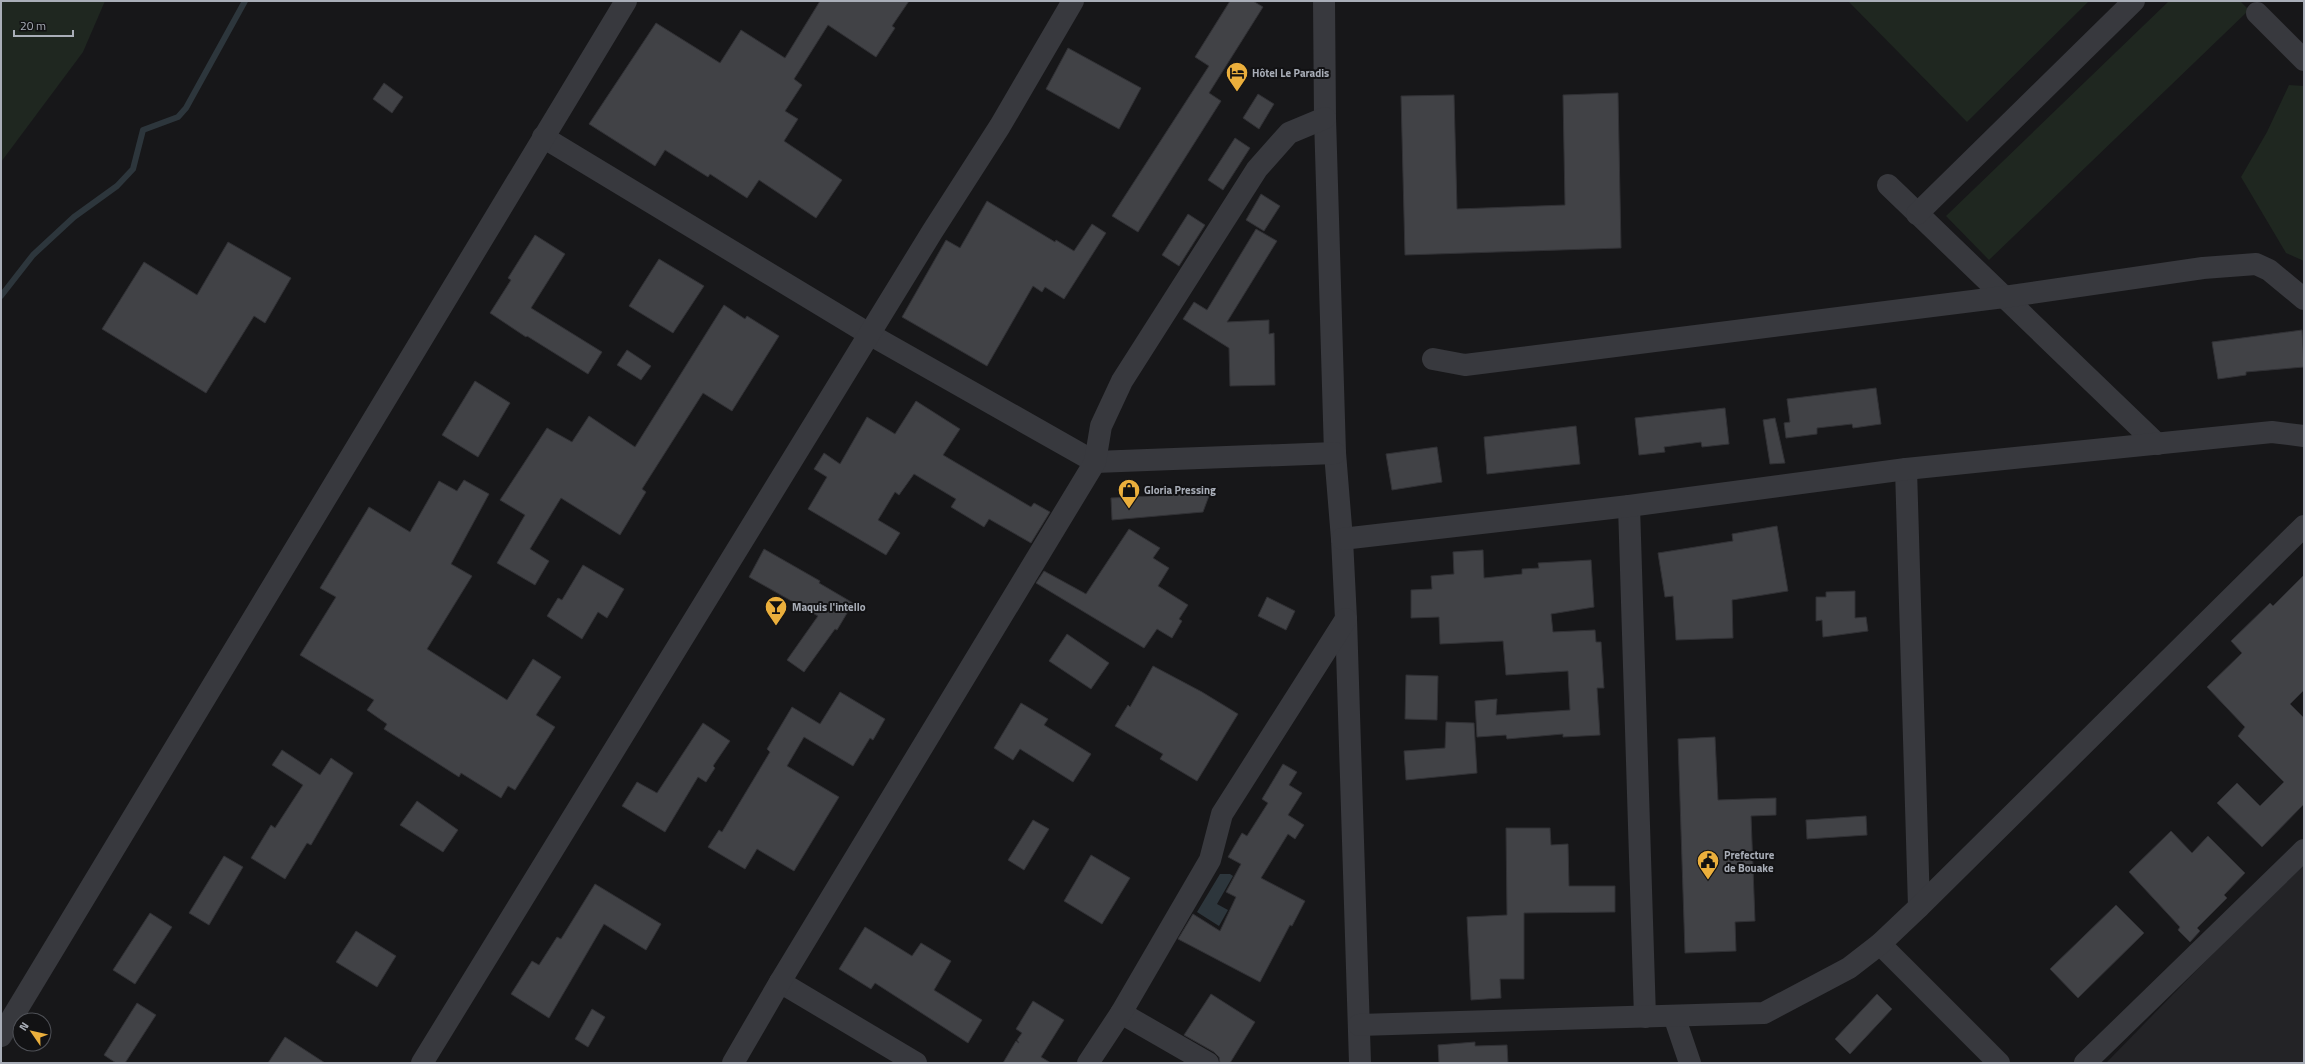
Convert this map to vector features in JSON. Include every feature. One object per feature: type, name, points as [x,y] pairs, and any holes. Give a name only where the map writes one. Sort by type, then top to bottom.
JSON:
[{"type":"street","points":[[1,1036],[626,1]]},
{"type":"street","points":[[422,1063],[868,334],[1000,126],[1073,1]]},
{"type":"street","points":[[1324,1],[1325,118],[1335,453],[1342,539],[1346,619],[1360,1063]]},
{"type":"street","points":[[1918,214],[2134,1]]},
{"type":"street","points":[[2257,13],[2304,60]]},
{"type":"street","points":[[733,1063],[780,982],[1095,462],[1101,426],[1122,381],[1257,169],[1289,133],[1325,118]]},
{"type":"street","points":[[543,137],[868,334],[1095,462],[1335,453]]},
{"type":"street","points":[[1888,185],[2157,444]]},
{"type":"street","points":[[1433,359],[1465,366],[2004,297],[2204,268],[2256,264],[2269,270],[2304,299]]},
{"type":"street","points":[[1342,539],[1629,506],[1906,469],[2272,432],[2304,436]]},
{"type":"street","points":[[1906,469],[1919,907]]},
{"type":"street","points":[[1629,506],[1645,1017]]},
{"type":"street","points":[[1358,1025],[1764,1013],[1849,968],[1880,944],[2304,526]]},
{"type":"street","points":[[1088,1063],[1121,1013],[1210,860],[1222,814],[1346,619]]},
{"type":"street","points":[[2085,1063],[2304,850]]},
{"type":"street","points":[[1880,944],[1999,1063]]},
{"type":"street","points":[[780,982],[916,1063]]},
{"type":"street","points":[[1121,1013],[1208,1063]]},
{"type":"street","points":[[1674,1016],[1690,1063]]},
{"type":"shaded area","points":[[1,1],[105,1],[83,52],[1,162]]},
{"type":"shaded area","points":[[1848,1],[2089,1],[1967,122]]},
{"type":"shaded area","points":[[2169,1],[2240,1],[2249,10],[1989,260],[1946,216]]},
{"type":"shaded area","points":[[2289,85],[2304,86],[2304,261],[2286,253],[2241,177],[2267,132]]},
{"type":"shaded area","points":[[2304,860],[2304,1063],[2106,1063]]},
{"type":"shaded area","points":[[1220,874],[1230,874],[1233,876],[1217,904],[1228,910],[1219,926],[1197,912]]},
{"type":"building","points":[[820,1],[909,1],[892,26],[895,28],[876,57],[828,25],[794,79],[802,85],[785,111],[798,119],[784,141],[842,180],[816,218],[759,180],[747,198],[710,174],[708,177],[665,150],[655,166],[589,124],[656,23],[720,63],[741,30],[785,58]]},
{"type":"building","points":[[1230,1],[1253,1],[1263,7],[1209,93],[1221,101],[1138,232],[1112,216],[1209,66],[1195,57]]},
{"type":"building","points":[[1068,48],[1141,88],[1119,129],[1046,89]]},
{"type":"building","points":[[384,83],[403,97],[392,113],[373,99]]},
{"type":"building","points":[[1618,93],[1621,248],[1405,255],[1401,96],[1454,95],[1457,209],[1565,205],[1563,95]]},
{"type":"building","points":[[1258,94],[1274,104],[1259,129],[1243,118]]},
{"type":"building","points":[[1235,138],[1250,148],[1223,190],[1208,180]]},
{"type":"building","points":[[1261,194],[1280,206],[1264,231],[1246,220]]},
{"type":"building","points":[[987,201],[1055,242],[1056,240],[1074,251],[1092,224],[1106,233],[1064,299],[1045,287],[1042,292],[1033,286],[987,366],[902,317],[946,240],[960,248]]},
{"type":"building","points":[[1188,214],[1205,225],[1179,266],[1162,255]]},
{"type":"building","points":[[1256,229],[1277,241],[1227,322],[1269,320],[1269,334],[1274,333],[1275,385],[1230,386],[1229,348],[1183,319],[1194,302],[1207,310]]},
{"type":"building","points":[[535,235],[565,254],[531,308],[602,352],[588,374],[527,336],[526,337],[490,313],[511,280],[508,278]]},
{"type":"building","points":[[228,242],[291,278],[265,323],[254,316],[206,393],[102,329],[144,262],[197,295]]},
{"type":"building","points":[[659,259],[704,286],[673,333],[629,306]]},
{"type":"building","points":[[724,305],[745,319],[747,316],[779,336],[732,411],[703,393],[642,489],[646,492],[620,535],[561,498],[530,549],[549,561],[535,585],[497,563],[525,515],[500,500],[547,428],[572,442],[589,416],[635,447]]},
{"type":"building","points":[[2302,330],[2304,367],[2246,372],[2246,375],[2218,379],[2212,342]]},
{"type":"building","points":[[627,350],[651,366],[641,380],[617,365]]},
{"type":"building","points":[[475,381],[510,403],[478,457],[442,435]]},
{"type":"building","points":[[1876,388],[1881,424],[1853,428],[1852,424],[1817,428],[1817,434],[1786,438],[1784,423],[1790,422],[1787,399]]},
{"type":"building","points":[[916,401],[960,429],[943,455],[1031,507],[1034,503],[1050,512],[1031,543],[989,519],[984,527],[951,507],[956,499],[914,474],[899,495],[895,492],[878,520],[900,533],[886,555],[808,509],[827,477],[814,469],[824,453],[840,464],[867,417],[895,434]]},
{"type":"building","points":[[1725,408],[1729,444],[1702,447],[1701,442],[1664,447],[1665,452],[1639,455],[1635,418]]},
{"type":"building","points":[[1775,418],[1785,463],[1770,464],[1763,420]]},
{"type":"building","points":[[1576,426],[1580,464],[1487,474],[1484,437]]},
{"type":"building","points":[[1437,447],[1442,482],[1392,490],[1386,454]]},
{"type":"building","points":[[464,480],[489,494],[451,564],[472,576],[427,649],[507,700],[533,659],[561,677],[536,715],[555,727],[515,790],[508,786],[501,798],[461,773],[459,777],[384,729],[387,724],[367,710],[374,700],[300,655],[336,597],[320,588],[369,507],[410,532],[439,481],[457,491]]},
{"type":"building","points":[[1210,493],[1203,512],[1112,520],[1111,498]]},
{"type":"building","points":[[1777,526],[1788,591],[1732,600],[1733,638],[1676,640],[1673,596],[1665,597],[1658,553],[1733,541],[1732,534]]},
{"type":"building","points":[[1129,529],[1160,548],[1153,558],[1169,568],[1158,586],[1188,605],[1179,619],[1182,621],[1172,638],[1157,629],[1144,648],[1036,583],[1044,571],[1086,594]]},
{"type":"building","points":[[764,549],[820,581],[819,583],[853,603],[837,630],[835,629],[804,672],[787,660],[818,616],[749,577]]},
{"type":"building","points":[[1483,550],[1484,578],[1522,574],[1522,569],[1539,568],[1538,563],[1591,560],[1594,607],[1551,614],[1553,632],[1595,630],[1596,642],[1601,642],[1604,688],[1597,688],[1600,735],[1563,737],[1563,734],[1507,739],[1506,735],[1477,737],[1475,701],[1497,699],[1496,715],[1570,710],[1568,671],[1506,675],[1503,641],[1440,644],[1439,617],[1411,618],[1411,590],[1432,589],[1431,576],[1454,574],[1453,552]]},
{"type":"building","points":[[583,565],[624,589],[607,618],[598,612],[582,639],[547,616],[558,598],[562,600]]},
{"type":"building","points":[[2304,575],[2304,690],[2290,704],[2304,718],[2304,804],[2262,847],[2217,803],[2237,783],[2260,806],[2284,782],[2238,736],[2245,727],[2207,687],[2242,653],[2231,641],[2270,603],[2273,606]]},
{"type":"building","points":[[1855,591],[1855,618],[1866,617],[1868,631],[1823,637],[1822,620],[1816,621],[1816,597],[1826,597],[1826,592]]},
{"type":"building","points":[[1267,597],[1295,611],[1286,630],[1258,616]]},
{"type":"building","points":[[1067,634],[1109,663],[1091,689],[1049,661]]},
{"type":"building","points":[[1153,666],[1202,692],[1238,714],[1197,781],[1160,759],[1163,754],[1115,726],[1128,705],[1130,707]]},
{"type":"building","points":[[1406,675],[1438,676],[1437,720],[1405,719]]},
{"type":"building","points":[[840,692],[885,719],[873,740],[870,738],[853,766],[804,737],[787,766],[839,797],[794,871],[757,849],[745,869],[708,847],[719,830],[722,832],[770,752],[767,749],[792,707],[820,724]]},
{"type":"building","points":[[1021,703],[1048,719],[1044,725],[1091,754],[1073,782],[1020,749],[1013,760],[994,748]]},
{"type":"building","points":[[1446,722],[1474,723],[1477,773],[1406,780],[1404,751],[1445,748]]},
{"type":"building","points":[[703,723],[730,741],[713,766],[715,768],[706,782],[698,777],[665,832],[622,806],[637,782],[657,793]]},
{"type":"building","points":[[1715,737],[1718,800],[1776,798],[1776,815],[1751,816],[1755,921],[1735,922],[1736,951],[1685,953],[1678,739]]},
{"type":"building","points":[[282,750],[320,775],[331,758],[353,773],[311,845],[307,843],[285,879],[251,858],[271,825],[275,828],[303,785],[272,765]]},
{"type":"building","points":[[1283,764],[1297,772],[1289,785],[1302,793],[1288,815],[1304,825],[1295,839],[1288,834],[1261,878],[1305,901],[1292,926],[1290,925],[1260,982],[1178,939],[1193,914],[1220,931],[1236,897],[1226,892],[1241,864],[1228,857],[1242,833],[1247,836],[1268,803],[1262,799]]},
{"type":"building","points":[[417,801],[458,830],[443,852],[400,825]]},
{"type":"building","points":[[1866,816],[1867,835],[1807,839],[1806,820]]},
{"type":"building","points":[[1033,820],[1049,829],[1024,870],[1008,860]]},
{"type":"building","points":[[1506,828],[1550,828],[1551,845],[1568,844],[1569,886],[1615,886],[1615,912],[1524,913],[1524,979],[1500,979],[1501,998],[1471,1000],[1467,917],[1507,915]]},
{"type":"building","points":[[2171,831],[2192,853],[2208,836],[2245,873],[2224,895],[2227,898],[2197,928],[2200,931],[2190,942],[2178,930],[2180,927],[2129,872]]},
{"type":"building","points":[[1091,855],[1130,878],[1102,924],[1064,901]]},
{"type":"building","points":[[224,856],[243,867],[209,925],[189,913]]},
{"type":"building","points":[[595,884],[661,924],[646,950],[604,924],[549,1018],[511,994],[532,961],[539,965],[557,937],[561,939]]},
{"type":"building","points":[[2116,905],[2144,933],[2078,998],[2050,969]]},
{"type":"building","points":[[150,913],[172,927],[135,984],[113,970]]},
{"type":"building","points":[[865,927],[912,956],[921,943],[951,961],[934,990],[982,1020],[968,1043],[875,983],[871,989],[839,969]]},
{"type":"building","points":[[356,931],[396,956],[377,987],[336,962]]},
{"type":"building","points":[[1211,994],[1255,1022],[1230,1063],[1220,1063],[1219,1057],[1214,1052],[1184,1035]]},
{"type":"building","points":[[1877,994],[1892,1009],[1850,1054],[1835,1039]]},
{"type":"building","points":[[1033,1001],[1064,1020],[1041,1057],[1051,1063],[1003,1063],[1016,1041],[1019,1043],[1017,1040],[1022,1033],[1016,1029]]},
{"type":"building","points":[[137,1003],[156,1015],[125,1063],[116,1063],[104,1055]]},
{"type":"building","points":[[592,1009],[605,1017],[588,1047],[575,1039]]},
{"type":"building","points":[[285,1037],[325,1063],[268,1063]]},
{"type":"building","points":[[1475,1042],[1475,1046],[1507,1045],[1508,1063],[1439,1063],[1438,1045]]},
{"type":"waterway","points":[[1,296],[33,255],[74,217],[117,186],[133,169],[143,130],[178,117],[186,108],[245,1]]},
{"type":"place","name":"Hôtel Le Paradis","points":[[1237,92]]},
{"type":"place","name":"Gloria Pressing","points":[[1129,510]]},
{"type":"place","name":"Maquis l'intello","points":[[776,626]]},
{"type":"place","name":"Prefecture de Bouake","points":[[1708,880]]}]
